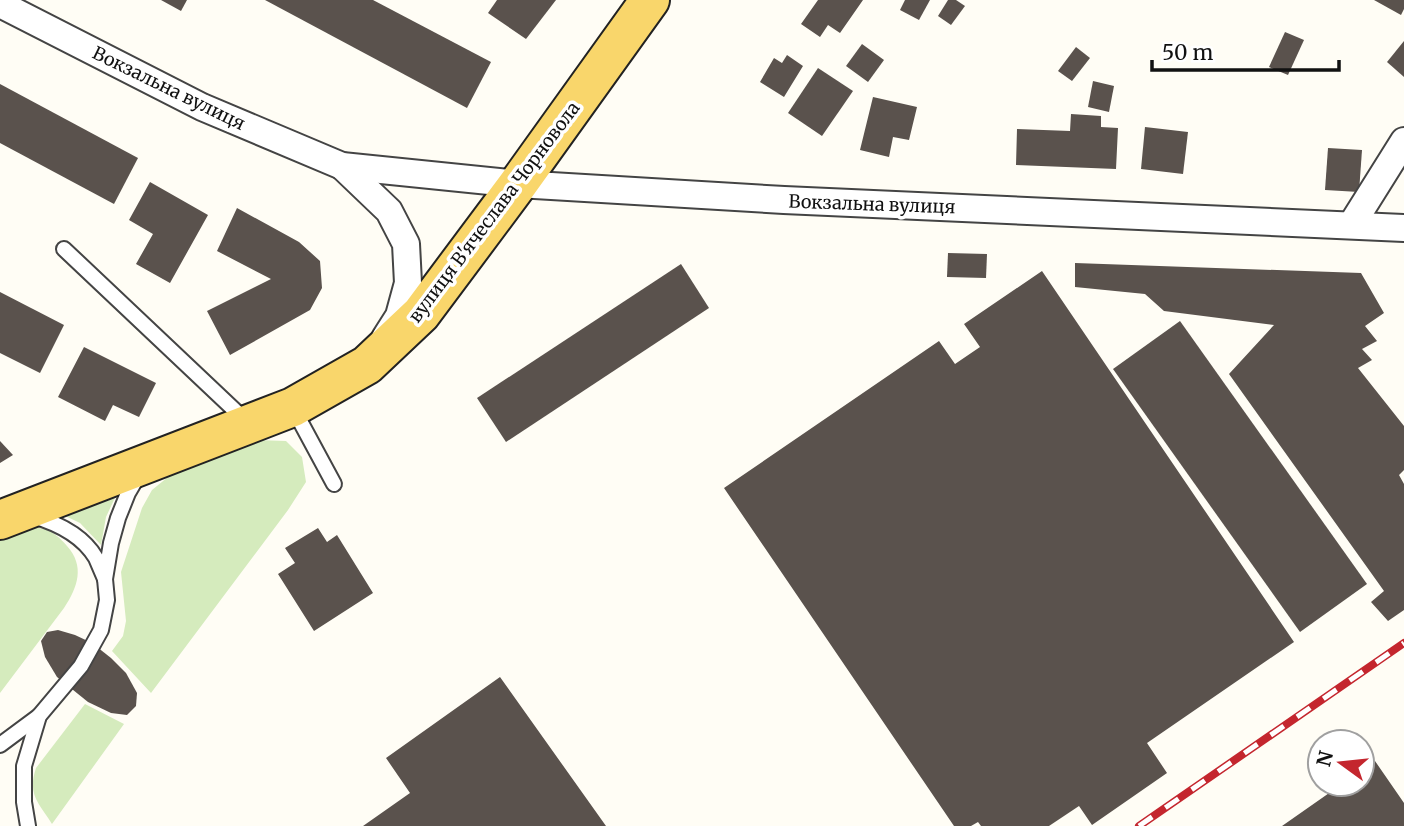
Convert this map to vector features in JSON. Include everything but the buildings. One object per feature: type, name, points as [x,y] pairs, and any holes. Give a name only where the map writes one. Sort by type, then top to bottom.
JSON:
[{"type":"main road","name":"вулиця В'ячеслава Чорновола","points":[[10,516],[293,407],[367,365],[421,314],[650,0]]},
{"type":"street","name":"Вокзальна вулиця","points":[[0,4],[202,107],[342,166],[518,184],[784,200],[1404,228]]},
{"type":"street","points":[[1352,225],[1404,141]]},
{"type":"street","name":"Вокзальна вулиця","points":[[342,166],[389,211],[405,244],[408,284],[399,316],[367,365]]},
{"type":"lane","points":[[64,250],[249,424]]},
{"type":"lane","points":[[293,407],[334,484]]},
{"type":"lane","points":[[0,745],[39,716],[81,666],[102,630],[107,600],[105,579],[118,518],[128,493],[146,463]]},
{"type":"lane","points":[[10,516],[64,528],[85,544],[96,558],[105,579]]},
{"type":"lane","points":[[28,826],[24,802],[24,766],[39,716]]},
{"type":"green space","points":[[256,440],[286,441],[302,457],[306,482],[151,693],[112,651],[123,636],[126,621],[121,572],[142,508],[152,490],[168,477]]},
{"type":"green space","points":[[120,487],[106,517],[101,545],[80,523],[57,512]]},
{"type":"green space","points":[[27,528],[40,528],[54,533],[73,554],[78,577],[64,608],[0,693],[0,538]]},
{"type":"green space","points":[[85,704],[124,724],[52,824],[34,792],[36,768]]},
{"type":"railway","points":[[1139,826],[1404,643]]}]
